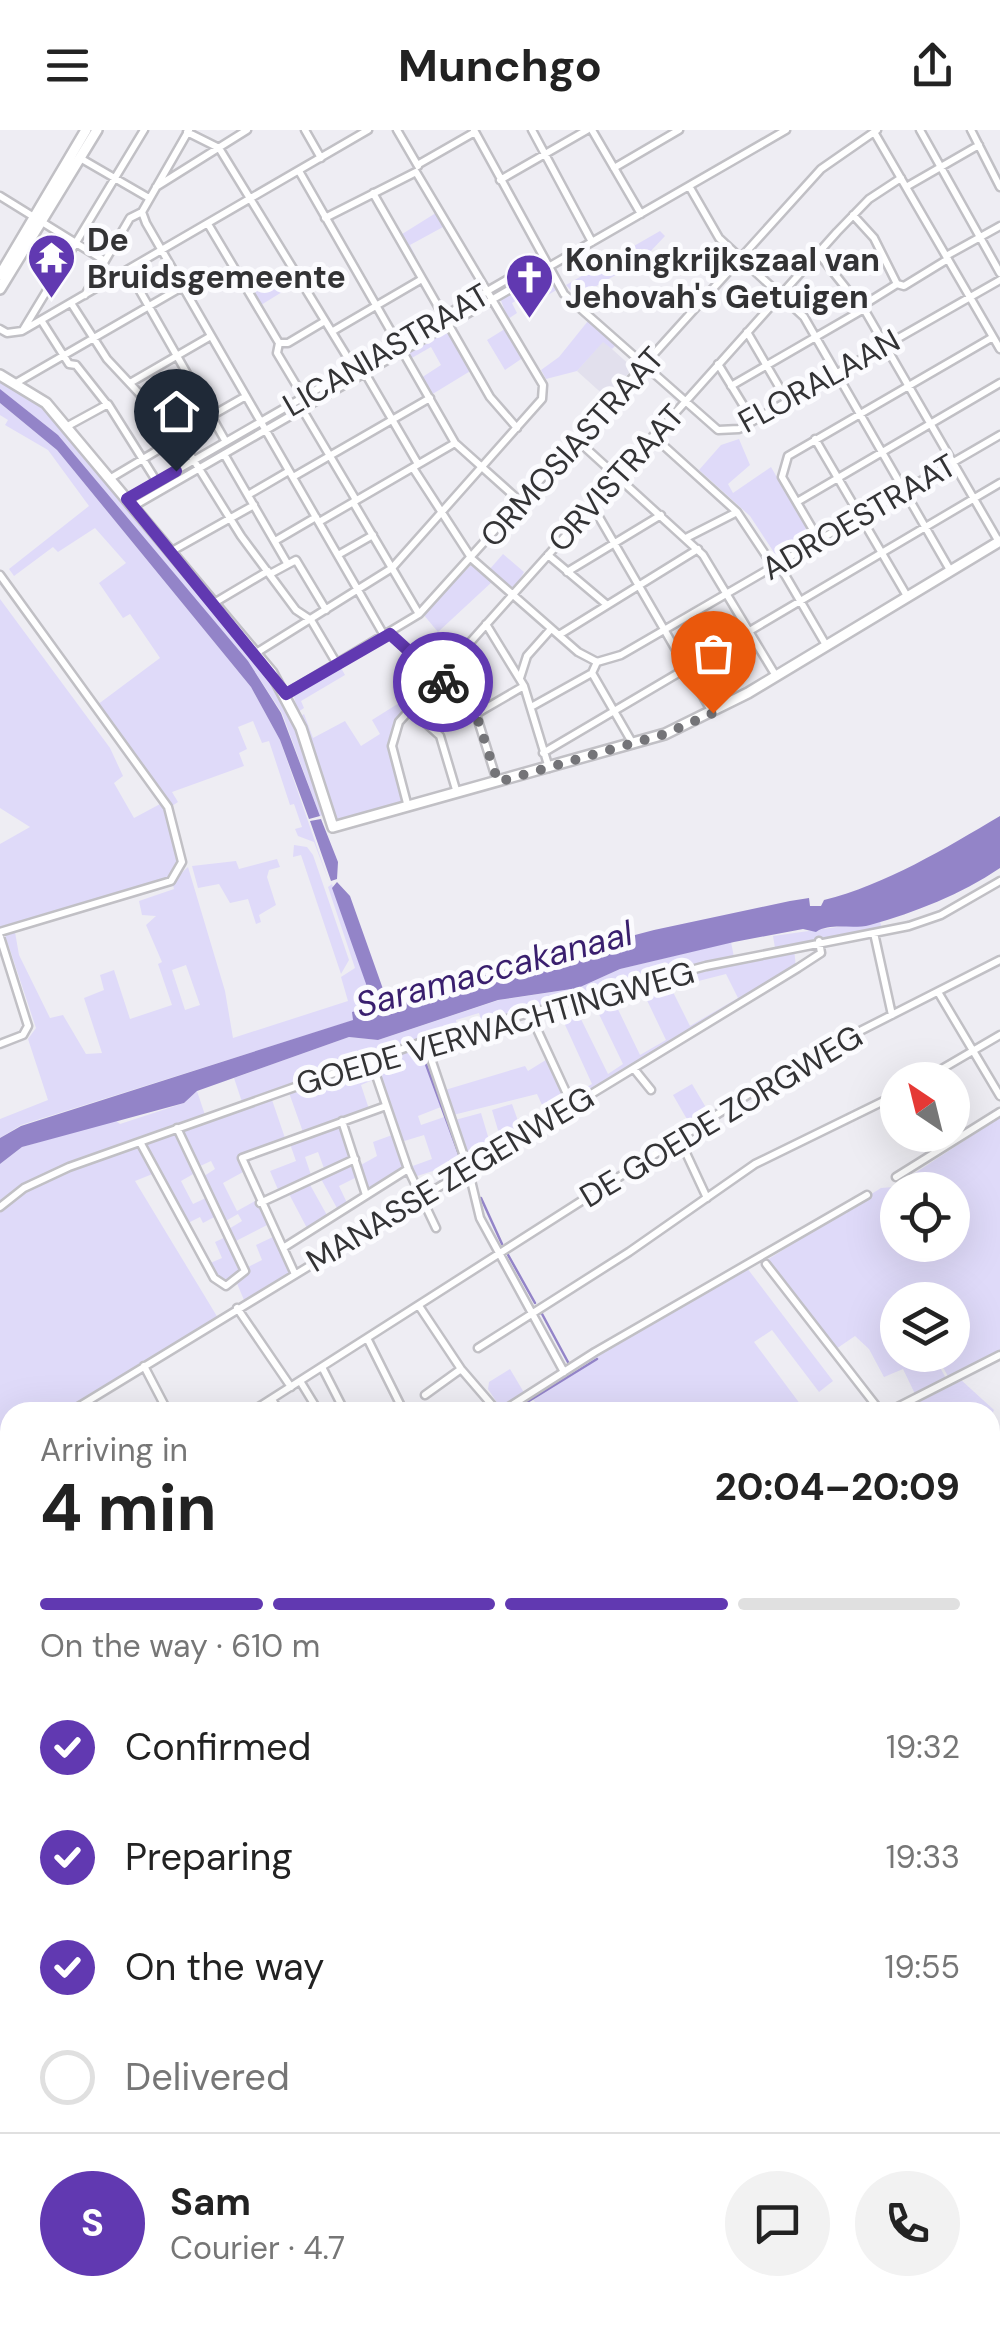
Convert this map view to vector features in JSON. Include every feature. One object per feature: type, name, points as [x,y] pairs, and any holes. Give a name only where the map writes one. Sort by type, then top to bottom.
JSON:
[{"type":"street","points":[[0,289],[3,274],[86,130]]},
{"type":"street","points":[[37,219],[97,130]]},
{"type":"street","points":[[22,331],[144,130]]},
{"type":"street","points":[[155,188],[247,130]]},
{"type":"street","points":[[306,130],[321,158]]},
{"type":"street","points":[[0,329],[7,333],[22,331],[368,130]]},
{"type":"street","points":[[256,654],[392,568],[539,404],[544,389],[397,130]]},
{"type":"street","points":[[532,130],[592,242]]},
{"type":"street","points":[[500,180],[590,130],[641,214]]},
{"type":"street","points":[[614,168],[679,130]]},
{"type":"street","name":"LICANIASTRAAT","points":[[131,502],[156,482],[354,368],[448,324],[491,295],[592,242],[786,130]]},
{"type":"street","points":[[920,130],[1000,276]]},
{"type":"street","points":[[971,130],[1000,187]]},
{"type":"street","points":[[84,296],[130,218],[142,212],[187,131],[219,148],[354,368]]},
{"type":"street","points":[[325,218],[475,131]]},
{"type":"street","name":"FLORALAAN","points":[[475,131],[564,294],[718,430],[739,429],[753,422],[970,298],[1000,276]]},
{"type":"street","points":[[876,131],[1000,349]]},
{"type":"street","name":"ORMOSIASTRAAT","points":[[286,694],[420,614],[822,169],[876,131]]},
{"type":"street","points":[[906,187],[979,145]]},
{"type":"street","points":[[80,158],[149,198]]},
{"type":"street","points":[[299,171],[455,442],[522,503]]},
{"type":"street","name":"ORVISTRAAT","points":[[408,807],[392,746],[394,730],[410,708],[869,198],[902,178]]},
{"type":"street","points":[[688,186],[719,238],[781,294],[816,338],[950,570]]},
{"type":"street","points":[[372,193],[490,397],[518,428]]},
{"type":"street","points":[[0,196],[105,262]]},
{"type":"street","points":[[142,212],[358,592],[388,636],[476,714],[498,782]]},
{"type":"street","points":[[853,216],[874,238],[897,284],[904,286],[1000,226]]},
{"type":"street","points":[[208,224],[279,343],[277,353],[304,398]]},
{"type":"street","points":[[0,376],[46,403],[172,551],[286,694],[334,828],[633,744],[713,713],[1000,541],[864,306],[818,253]]},
{"type":"street","points":[[128,270],[226,442]]},
{"type":"street","points":[[333,332],[422,279]]},
{"type":"street","points":[[731,386],[816,338],[897,284]]},
{"type":"street","points":[[16,383],[182,286]]},
{"type":"street","name":"LICANIASTRAAT","points":[[131,502],[200,468],[365,373],[443,316],[491,295]]},
{"type":"street","points":[[71,304],[92,338],[195,460],[230,520],[296,610],[311,620],[337,664]]},
{"type":"street","points":[[41,320],[68,364],[76,365],[106,403],[156,482]]},
{"type":"street","points":[[279,343],[288,343],[325,321]]},
{"type":"street","points":[[747,332],[788,402]]},
{"type":"street","points":[[130,384],[211,336]]},
{"type":"street","points":[[818,540],[782,477],[782,466],[788,456],[993,336]]},
{"type":"street","points":[[718,364],[753,422]]},
{"type":"street","points":[[365,373],[472,560],[551,629],[597,662],[592,673],[531,707]]},
{"type":"street","points":[[796,502],[1000,383]]},
{"type":"street","points":[[110,478],[246,396]]},
{"type":"street","points":[[248,496],[330,456],[430,398]]},
{"type":"street","points":[[66,426],[106,403]]},
{"type":"street","points":[[302,409],[420,614]]},
{"type":"street","name":"ADROESTRAAT","points":[[597,662],[613,659],[1000,435]]},
{"type":"street","points":[[653,436],[737,512],[800,601],[826,646]]},
{"type":"street","points":[[815,439],[907,596]]},
{"type":"street","points":[[578,440],[698,549],[776,676]]},
{"type":"street","points":[[275,541],[354,501],[455,442]]},
{"type":"street","points":[[224,454],[288,563]]},
{"type":"street","points":[[543,753],[1000,483]]},
{"type":"street","points":[[592,505],[713,713]]},
{"type":"street","points":[[172,551],[254,506]]},
{"type":"street","points":[[686,538],[737,512]]},
{"type":"street","points":[[567,572],[661,515]]},
{"type":"street","points":[[338,555],[373,535]]},
{"type":"street","points":[[559,635],[698,549]]},
{"type":"street","points":[[548,556],[606,604]]},
{"type":"street","points":[[214,604],[298,561],[326,610]]},
{"type":"street","points":[[0,574],[173,816],[182,862],[172,881],[0,934],[28,1026],[23,1035],[0,1044]]},
{"type":"street","points":[[486,624],[522,683],[548,768]]},
{"type":"street","points":[[476,714],[522,683],[527,656],[551,629]]},
{"type":"street","points":[[592,673],[633,744]]},
{"type":"street","points":[[410,708],[440,736],[457,793]]},
{"type":"street","name":"GOEDE VERWACHTINGWEG","points":[[0,1208],[40,1178],[370,1058],[529,1012],[941,915],[1000,881]]},
{"type":"street","points":[[874,933],[892,1015]]},
{"type":"street","name":"MANASSE ZEGENWEG","points":[[86,1402],[818,956],[819,942]]},
{"type":"street","name":"DE GOEDE ZORGWEG","points":[[266,1402],[799,1062],[1000,960]]},
{"type":"street","points":[[938,992],[1000,1096]]},
{"type":"street","points":[[529,1012],[573,1107]]},
{"type":"street","points":[[954,1062],[1000,1035]]},
{"type":"street","points":[[425,1041],[468,1168],[477,1210],[564,1372]]},
{"type":"street","points":[[370,1058],[408,1169],[436,1228]]},
{"type":"street","points":[[634,1069],[650,1090]]},
{"type":"street","points":[[478,1348],[754,1164],[880,1103]]},
{"type":"street","points":[[294,1272],[242,1158],[386,1106]]},
{"type":"street","points":[[904,1172],[1000,1112]]},
{"type":"street","points":[[342,1120],[366,1196]]},
{"type":"street","points":[[140,1141],[214,1278],[226,1286],[246,1271],[177,1128]]},
{"type":"street","points":[[679,1138],[707,1198]]},
{"type":"street","points":[[260,1202],[354,1160]]},
{"type":"street","points":[[283,1248],[408,1169]]},
{"type":"street","points":[[516,1402],[867,1195]]},
{"type":"street","points":[[766,1264],[877,1402]]},
{"type":"street","points":[[419,1306],[461,1369],[491,1402]]},
{"type":"street","points":[[237,1308],[291,1387]]},
{"type":"street","points":[[367,1338],[399,1402]]},
{"type":"street","points":[[905,1402],[1000,1355]]},
{"type":"street","points":[[144,1366],[163,1402]]},
{"type":"street","points":[[322,1367],[340,1402]]},
{"type":"street","points":[[425,1395],[461,1369]]},
{"type":"street","points":[[300,1381],[313,1402]]},
{"type":"street","points":[[272,1398],[274,1402]]},
{"type":"shaded area","points":[[439,211],[455,237],[452,240],[443,227],[410,245],[416,257],[413,259],[399,236]]},
{"type":"shaded area","points":[[660,231],[665,236],[632,271],[628,268],[577,297],[566,285]]},
{"type":"shaded area","points":[[285,268],[295,284],[261,305],[251,288]]},
{"type":"shaded area","points":[[543,273],[558,289],[525,309],[519,299],[512,303],[517,313],[508,319],[500,298]]},
{"type":"shaded area","points":[[588,321],[616,345],[612,349],[603,342],[577,371],[546,379],[541,370],[559,357]]},
{"type":"shaded area","points":[[508,327],[524,357],[505,370],[487,340]]},
{"type":"shaded area","points":[[447,329],[472,370],[431,395],[421,378],[441,365],[431,347],[410,359],[409,351]]},
{"type":"shaded area","points":[[603,341],[633,368],[607,398],[577,371]]},
{"type":"shaded area","points":[[0,381],[47,408],[266,669],[297,724],[327,814],[320,816],[282,713],[248,661],[58,435],[0,389]]},
{"type":"shaded area","points":[[0,389],[58,435],[248,661],[281,713],[320,816],[309,819],[280,740],[251,687],[57,450],[0,403]]},
{"type":"shaded area","points":[[0,403],[57,450],[251,687],[280,740],[329,882],[314,842],[298,836],[295,829],[302,827],[294,804],[290,805],[269,741],[262,743],[253,721],[238,727],[247,749],[239,753],[244,766],[172,792],[178,802],[172,806],[97,705],[160,658],[130,614],[123,618],[99,583],[126,563],[95,528],[58,552],[53,547],[14,576],[9,569],[89,506],[48,450],[5,425],[8,420],[0,415]]},
{"type":"shaded area","points":[[739,439],[750,465],[728,484],[733,493],[771,467],[810,535],[777,557],[750,516],[699,470],[721,445]]},
{"type":"shaded area","points":[[503,554],[524,572],[514,589],[489,570]]},
{"type":"shaded area","points":[[471,565],[493,581],[438,632],[423,614]]},
{"type":"shaded area","points":[[0,599],[110,748],[123,776],[114,783],[134,818],[162,803],[172,822],[179,854],[166,881],[0,929],[0,844],[30,827],[0,808]]},
{"type":"shaded area","points":[[340,666],[345,675],[301,701],[304,708],[298,712],[293,693]]},
{"type":"shaded area","points":[[415,693],[418,696],[390,736],[404,804],[336,821],[300,717],[304,714],[313,738],[345,721],[361,746],[380,734],[372,720]]},
{"type":"shaded area","points":[[1000,816],[1000,868],[953,894],[904,914],[863,926],[828,927],[816,932],[803,929],[734,942],[620,969],[578,988],[498,1000],[378,1040],[349,1037],[197,1091],[184,1103],[22,1147],[0,1164],[0,1138],[21,1126],[353,1020],[352,1012],[369,1008],[371,998],[332,888],[337,882],[350,896],[383,989],[388,998],[400,1001],[537,960],[551,961],[590,945],[592,950],[612,945],[616,940],[654,930],[809,898],[810,906],[821,906],[824,900],[915,864]]},
{"type":"shaded area","points":[[321,819],[338,862],[337,879],[331,881],[310,821]]},
{"type":"shaded area","points":[[294,845],[307,847],[313,855],[349,960],[341,974],[301,855],[293,857]]},
{"type":"shaded area","points":[[277,859],[280,867],[269,870],[267,877],[276,905],[259,915],[261,922],[256,924],[248,899],[230,903],[219,884],[198,888],[192,866],[236,861],[239,869]]},
{"type":"shaded area","points":[[188,867],[225,991],[233,1038],[348,1001],[341,977],[355,968],[328,887],[332,884],[371,998],[369,1008],[355,1011],[354,1020],[21,1125],[0,1138],[0,1119],[48,1100],[28,1039],[36,1028],[5,935],[15,932],[19,955],[50,1018],[63,1015],[86,1054],[102,1053],[84,998],[104,990],[100,975],[114,970],[130,1019],[172,1005],[158,964],[162,962],[146,925],[156,916],[142,915],[139,901],[174,889],[172,882]],"holes":[[[186,965],[200,1005],[185,1010],[172,970]]]},
{"type":"shaded area","points":[[880,921],[882,929],[775,948],[773,936]]},
{"type":"shaded area","points":[[731,942],[734,957],[482,1022],[479,1013],[456,1020],[457,1028],[242,1102],[234,1078],[349,1037],[378,1040],[499,1000],[578,988],[620,969]]},
{"type":"shaded area","points":[[794,948],[796,968],[573,1102],[570,1097],[592,1084],[561,1016],[536,1022],[534,1014]],"holes":[[[726,974],[738,998],[690,1026],[671,988]],[[644,994],[666,1040],[640,1055],[614,1001]],[[595,1006],[623,1064],[608,1074],[577,1011]]]},
{"type":"shaded area","points":[[421,1044],[446,1105],[418,1116],[421,1125],[450,1115],[465,1167],[440,1183],[436,1170],[414,1177],[410,1167],[432,1159],[424,1135],[401,1142],[374,1061]]},
{"type":"shaded area","points":[[549,1058],[570,1105],[549,1120],[537,1094],[453,1115],[445,1090],[525,1066],[528,1071]]},
{"type":"shaded area","points":[[368,1063],[375,1079],[361,1085],[369,1109],[303,1132],[288,1090]]},
{"type":"shaded area","points":[[692,1084],[711,1116],[692,1128],[673,1095]]},
{"type":"shaded area","points":[[197,1091],[205,1115],[40,1177],[0,1205],[0,1164],[22,1147],[115,1120],[120,1124],[184,1103]]},
{"type":"shaded area","points":[[271,1097],[285,1138],[242,1155],[239,1162],[243,1172],[223,1183],[237,1211],[257,1200],[269,1224],[234,1242],[227,1230],[242,1221],[238,1214],[224,1222],[201,1178],[215,1169],[211,1161],[196,1168],[181,1128]]},
{"type":"shaded area","points":[[512,1104],[523,1135],[503,1147],[492,1110]]},
{"type":"shaded area","points":[[481,1113],[493,1153],[470,1164],[455,1120]]},
{"type":"shaded area","points":[[1000,1117],[1000,1352],[970,1367],[970,1282],[880,1282],[880,1370],[869,1349],[855,1336],[836,1349],[767,1260],[880,1189],[880,1262],[970,1262],[970,1172],[917,1172],[947,1152],[970,1152],[970,1137]]},
{"type":"shaded area","points":[[341,1124],[352,1157],[325,1171],[318,1152],[305,1157],[312,1178],[279,1192],[270,1171],[296,1161],[289,1141]]},
{"type":"shaded area","points":[[175,1131],[195,1173],[181,1181],[193,1204],[208,1197],[218,1215],[203,1223],[200,1217],[186,1224],[144,1144]]},
{"type":"shaded area","points":[[395,1134],[405,1167],[366,1190],[359,1166],[377,1156],[373,1142]]},
{"type":"shaded area","points":[[139,1144],[155,1173],[135,1181],[218,1318],[83,1402],[0,1402],[0,1211],[43,1179]]},
{"type":"shaded area","points":[[352,1162],[359,1176],[339,1186],[348,1205],[338,1210],[320,1177]]},
{"type":"shaded area","points":[[309,1183],[328,1217],[308,1230],[288,1192]]},
{"type":"shaded area","points":[[228,1236],[244,1270],[221,1284],[208,1264],[222,1258],[215,1242]]},
{"type":"shaded area","points":[[275,1236],[290,1272],[244,1300],[236,1281],[246,1268],[262,1260],[256,1245]]},
{"type":"shaded area","points":[[747,1268],[833,1381],[819,1392],[772,1330],[754,1342],[799,1402],[535,1402],[531,1397],[600,1352]]},
{"type":"shaded area","points":[[510,1369],[526,1396],[516,1402],[497,1402],[488,1389],[489,1382]]},
{"type":"shaded area","points":[[904,1372],[943,1372],[947,1380],[916,1396]]},
{"type":"shaded area","points":[[960,1379],[985,1402],[921,1402],[919,1399]]},
{"type":"waterway","points":[[420,1048],[463,1165]]},
{"type":"waterway","points":[[481,1198],[502,1244]]},
{"type":"waterway","points":[[507,1253],[535,1303]]},
{"type":"waterway","points":[[541,1312],[569,1364]]},
{"type":"waterway","points":[[527,1402],[597,1359]]},
{"type":"way so far","points":[[443,682],[476,714],[498,782],[665,734],[713,713]]},
{"type":"place","name":"De Bruidsgemeente","points":[[52,300]]},
{"type":"place","name":"Koningkrijkszaal van Jehovah's Getuigen","points":[[530,320]]},
{"type":"route","points":[[176,471],[127,499],[286,694],[390,634],[443,682]]},
{"type":"water label","name":"Saramaccakanaal","points":[[494,969]]}]
